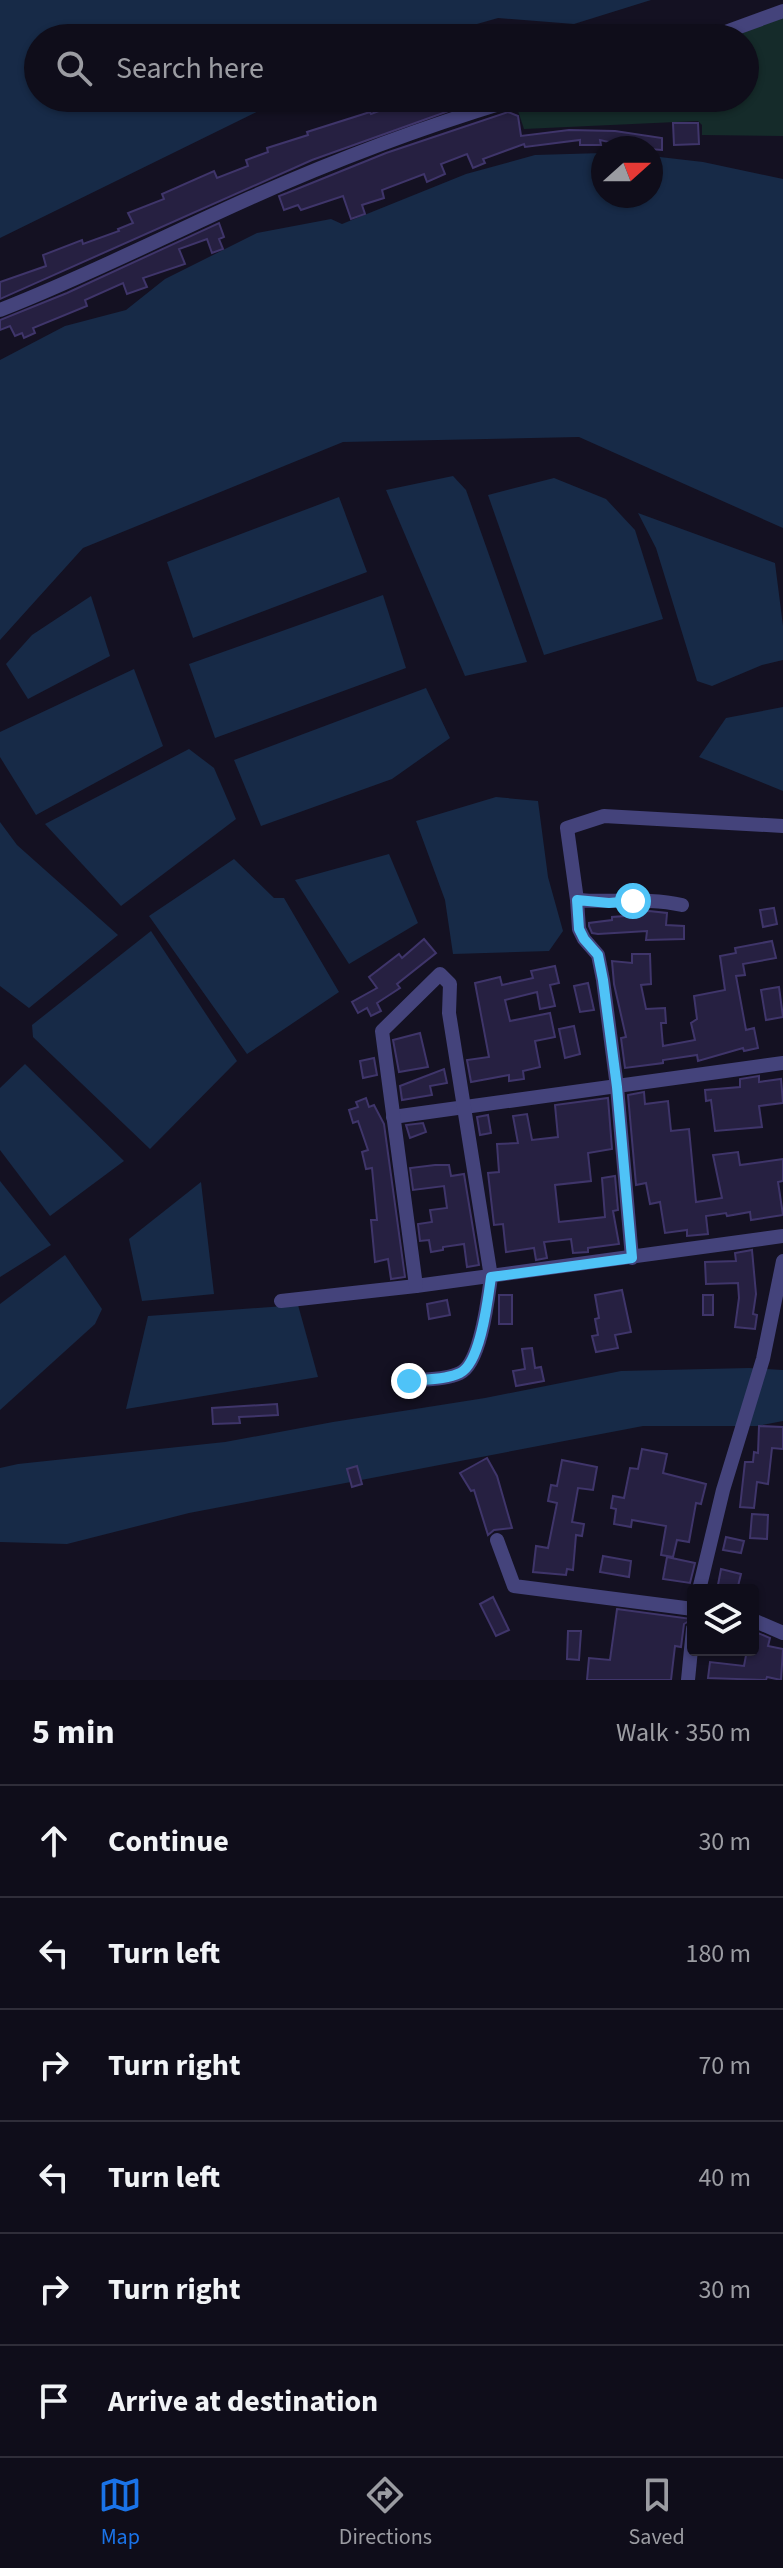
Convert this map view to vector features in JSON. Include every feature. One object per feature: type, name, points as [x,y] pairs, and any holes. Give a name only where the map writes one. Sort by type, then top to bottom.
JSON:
[{"type":"street","points":[[747,24],[783,11]]},
{"type":"street","points":[[0,310],[61,286],[125,254],[321,168],[479,112]]},
{"type":"street","points":[[632,1258],[617,1087],[598,955],[579,929],[567,828],[604,816],[783,826]]},
{"type":"street","points":[[577,900],[609,903],[660,900],[682,905]]},
{"type":"street","points":[[409,1381],[458,1374],[470,1364],[488,1306],[491,1277],[449,1013],[450,984],[440,974],[382,1031],[416,1286]]},
{"type":"street","points":[[393,1117],[783,1063]]},
{"type":"street","points":[[281,1301],[491,1277],[783,1236]]},
{"type":"street","points":[[700,1584],[723,1490],[763,1359],[783,1261]]},
{"type":"street","points":[[497,1540],[514,1586],[687,1608]]},
{"type":"street","points":[[759,1623],[783,1633]]},
{"type":"street","points":[[688,1680],[690,1656]]},
{"type":"green space","points":[[783,16],[783,136],[702,135],[702,125],[698,121],[524,129],[518,112],[759,112],[759,26]]},
{"type":"water","points":[[0,0],[651,0],[574,24],[498,18],[477,24],[24,24],[24,112],[256,112],[0,238]]},
{"type":"water","points":[[591,153],[591,208],[663,208],[663,157],[703,162],[783,179],[783,528],[579,437],[343,442],[83,548],[0,640],[0,360],[65,326],[126,310],[165,279],[257,233],[331,219],[342,224],[466,174],[535,155]]},
{"type":"water","points":[[453,476],[466,490],[527,662],[465,676],[386,490]]},
{"type":"water","points":[[554,478],[606,499],[635,530],[663,619],[544,655],[488,495]]},
{"type":"water","points":[[339,497],[367,572],[193,638],[167,562]]},
{"type":"water","points":[[638,513],[775,563],[783,626],[783,660],[762,665],[712,686],[697,681],[656,548]]},
{"type":"water","points":[[383,595],[406,668],[215,738],[189,664]]},
{"type":"water","points":[[91,596],[110,656],[28,699],[6,664],[32,635]]},
{"type":"water","points":[[134,669],[163,746],[36,815],[0,757],[0,732]]},
{"type":"water","points":[[426,688],[450,738],[392,779],[261,826],[234,760]]},
{"type":"water","points":[[783,707],[783,791],[699,757],[726,718]]},
{"type":"water","points":[[189,749],[214,768],[236,819],[121,906],[45,824]]},
{"type":"water","points":[[496,797],[538,801],[548,877],[563,931],[549,951],[453,954],[445,900],[416,821]]},
{"type":"water","points":[[0,822],[17,845],[118,935],[29,1008],[0,986]]},
{"type":"water","points":[[389,854],[418,923],[349,964],[295,880]]},
{"type":"water","points":[[234,859],[274,898],[284,898],[339,992],[247,1054],[149,916]]},
{"type":"water","points":[[151,931],[237,1061],[150,1149],[33,1037],[32,1025]]},
{"type":"water","points":[[25,1064],[124,1161],[50,1216],[0,1150],[0,1088]]},
{"type":"water","points":[[0,1181],[51,1245],[0,1277]]},
{"type":"water","points":[[201,1182],[214,1294],[142,1301],[129,1239]]},
{"type":"water","points":[[65,1255],[102,1309],[95,1324],[0,1410],[0,1304]]},
{"type":"water","points":[[298,1305],[318,1377],[126,1409],[148,1316]]},
{"type":"water","points":[[783,1370],[783,1421],[757,1426],[643,1426],[189,1513],[67,1544],[0,1542],[0,1468],[225,1442],[485,1398],[621,1371]]},
{"type":"building","points":[[446,112],[312,160],[0,299],[0,282],[46,266],[43,255],[82,240],[83,244],[119,231],[133,223],[128,213],[164,199],[162,194],[214,171],[217,178],[248,166],[246,160],[268,152],[267,148],[308,135],[307,132],[371,114]]},
{"type":"building","points":[[508,112],[518,116],[521,136],[569,130],[615,131],[649,136],[591,136],[591,145],[580,145],[580,140],[525,147],[524,144],[483,159],[485,163],[473,168],[467,154],[441,164],[445,174],[427,182],[424,174],[382,190],[384,198],[362,205],[365,214],[351,219],[343,196],[301,210],[298,205],[284,210],[279,196],[386,153]]},
{"type":"building","points":[[673,123],[698,123],[699,144],[674,145]]},
{"type":"building","points":[[219,223],[224,237],[219,239],[223,249],[212,253],[207,239],[179,249],[185,264],[143,278],[147,287],[127,294],[123,283],[85,300],[87,306],[33,328],[35,333],[24,338],[22,333],[15,336],[10,326],[0,330],[0,320],[67,293]]},
{"type":"building","points":[[774,908],[777,924],[763,927],[760,910]]},
{"type":"building","points":[[625,913],[667,913],[666,925],[684,926],[684,939],[646,940],[647,931],[598,934],[592,933],[589,926],[589,923],[625,916]]},
{"type":"building","points":[[424,939],[436,953],[397,984],[400,988],[377,1003],[381,1011],[371,1016],[367,1008],[358,1013],[352,1002],[377,988],[369,977],[399,954],[402,958]]},
{"type":"building","points":[[772,941],[776,958],[743,964],[745,975],[736,976],[746,1030],[754,1028],[758,1048],[744,1051],[743,1048],[698,1061],[697,1055],[625,1068],[621,1038],[626,1037],[612,961],[632,963],[632,954],[650,954],[651,984],[641,985],[646,1009],[665,1008],[666,1023],[661,1023],[663,1046],[695,1040],[691,1023],[697,1019],[694,996],[725,990],[720,956],[736,953],[735,948]]},
{"type":"building","points":[[555,966],[559,983],[550,985],[555,1006],[540,1009],[537,992],[505,1000],[510,1021],[550,1013],[555,1037],[535,1041],[540,1067],[523,1071],[524,1079],[509,1081],[509,1075],[471,1082],[467,1060],[489,1057],[475,983],[500,977],[502,985],[533,978],[531,971]]},
{"type":"building","points":[[588,983],[594,1010],[580,1012],[574,986]]},
{"type":"building","points":[[779,987],[783,1017],[766,1020],[761,990]]},
{"type":"building","points":[[574,1026],[580,1054],[565,1058],[559,1029]]},
{"type":"building","points":[[420,1033],[428,1067],[399,1072],[393,1040]]},
{"type":"building","points":[[374,1058],[377,1075],[363,1078],[360,1061]]},
{"type":"building","points":[[444,1069],[447,1083],[430,1086],[432,1095],[402,1100],[400,1086]]},
{"type":"building","points":[[759,1076],[759,1082],[781,1079],[783,1103],[759,1106],[762,1127],[715,1131],[711,1100],[706,1101],[705,1090],[740,1087],[740,1079]]},
{"type":"building","points":[[644,1092],[645,1104],[668,1101],[671,1131],[689,1129],[696,1202],[722,1198],[713,1155],[738,1152],[740,1165],[783,1159],[783,1181],[778,1182],[783,1215],[751,1220],[750,1212],[706,1216],[708,1234],[687,1236],[687,1230],[665,1233],[660,1202],[650,1204],[646,1183],[636,1185],[628,1095]]},
{"type":"building","points":[[366,1098],[369,1107],[374,1105],[384,1124],[405,1277],[391,1279],[388,1259],[375,1262],[371,1220],[377,1220],[372,1168],[366,1169],[362,1152],[368,1150],[358,1121],[353,1123],[349,1110],[358,1107],[356,1102]]},
{"type":"building","points":[[608,1098],[612,1149],[588,1153],[591,1181],[555,1185],[559,1222],[605,1217],[602,1178],[615,1176],[618,1210],[613,1211],[619,1244],[573,1253],[571,1239],[544,1242],[547,1258],[536,1260],[534,1248],[506,1252],[503,1224],[494,1225],[488,1173],[499,1172],[497,1144],[518,1143],[513,1116],[527,1114],[532,1140],[558,1137],[555,1105]]},
{"type":"building","points":[[488,1115],[491,1133],[480,1135],[477,1117]]},
{"type":"building","points":[[423,1123],[426,1132],[410,1138],[406,1125]]},
{"type":"building","points":[[449,1165],[451,1176],[464,1174],[479,1265],[467,1267],[464,1244],[431,1252],[429,1240],[420,1241],[418,1224],[432,1222],[430,1210],[447,1208],[444,1186],[413,1190],[410,1168]]},
{"type":"building","points":[[752,1250],[756,1294],[753,1314],[757,1315],[755,1329],[735,1327],[738,1283],[706,1284],[705,1262],[736,1261],[735,1253]]},
{"type":"building","points":[[622,1290],[631,1332],[615,1335],[618,1348],[596,1352],[592,1336],[598,1335],[595,1295]]},
{"type":"building","points":[[499,1295],[512,1295],[512,1324],[499,1324]]},
{"type":"building","points":[[703,1295],[713,1295],[713,1315],[703,1315]]},
{"type":"building","points":[[447,1300],[450,1315],[429,1319],[427,1304]]},
{"type":"building","points":[[532,1348],[535,1368],[541,1367],[544,1381],[516,1386],[513,1371],[525,1369],[522,1349]]},
{"type":"building","points":[[277,1404],[278,1415],[239,1417],[240,1423],[213,1424],[212,1408]]},
{"type":"building","points":[[759,1426],[783,1427],[783,1449],[772,1448],[768,1484],[757,1482],[754,1508],[740,1507],[745,1462],[753,1462],[754,1452],[758,1453]]},
{"type":"building","points":[[642,1449],[667,1454],[663,1473],[706,1484],[701,1504],[696,1503],[689,1542],[677,1540],[673,1557],[661,1555],[666,1526],[632,1520],[631,1527],[614,1524],[616,1509],[611,1508],[613,1496],[624,1498],[630,1468],[638,1469]]},
{"type":"building","points":[[487,1458],[497,1476],[512,1528],[494,1530],[488,1535],[474,1490],[471,1491],[460,1473]]},
{"type":"building","points":[[562,1460],[597,1467],[593,1490],[578,1488],[572,1522],[584,1524],[582,1536],[576,1535],[573,1570],[567,1569],[566,1575],[533,1572],[536,1546],[548,1548],[557,1503],[548,1501],[551,1485],[557,1486]]},
{"type":"building","points":[[357,1466],[362,1484],[352,1487],[347,1469]]},
{"type":"building","points":[[752,1514],[768,1515],[767,1539],[750,1538]]},
{"type":"building","points":[[726,1537],[744,1541],[741,1553],[723,1550]]},
{"type":"building","points":[[603,1556],[631,1561],[629,1577],[600,1572]]},
{"type":"building","points":[[667,1557],[695,1563],[690,1583],[663,1579]]},
{"type":"building","points":[[721,1569],[741,1574],[738,1584],[718,1584]]},
{"type":"building","points":[[493,1597],[509,1630],[496,1636],[480,1604]]},
{"type":"building","points":[[617,1609],[687,1618],[681,1647],[675,1646],[671,1680],[587,1680],[589,1658],[610,1660]]},
{"type":"building","points":[[568,1631],[581,1631],[579,1660],[567,1659]]},
{"type":"building","points":[[759,1633],[770,1638],[768,1646],[783,1649],[781,1680],[767,1677],[766,1680],[708,1678],[710,1662],[744,1666],[746,1656],[759,1656]]},
{"type":"route","points":[[409,1381],[458,1374],[470,1364],[488,1306],[491,1277],[632,1258],[617,1087],[603,980],[598,955],[579,929],[577,900],[609,903],[633,901]]}]
